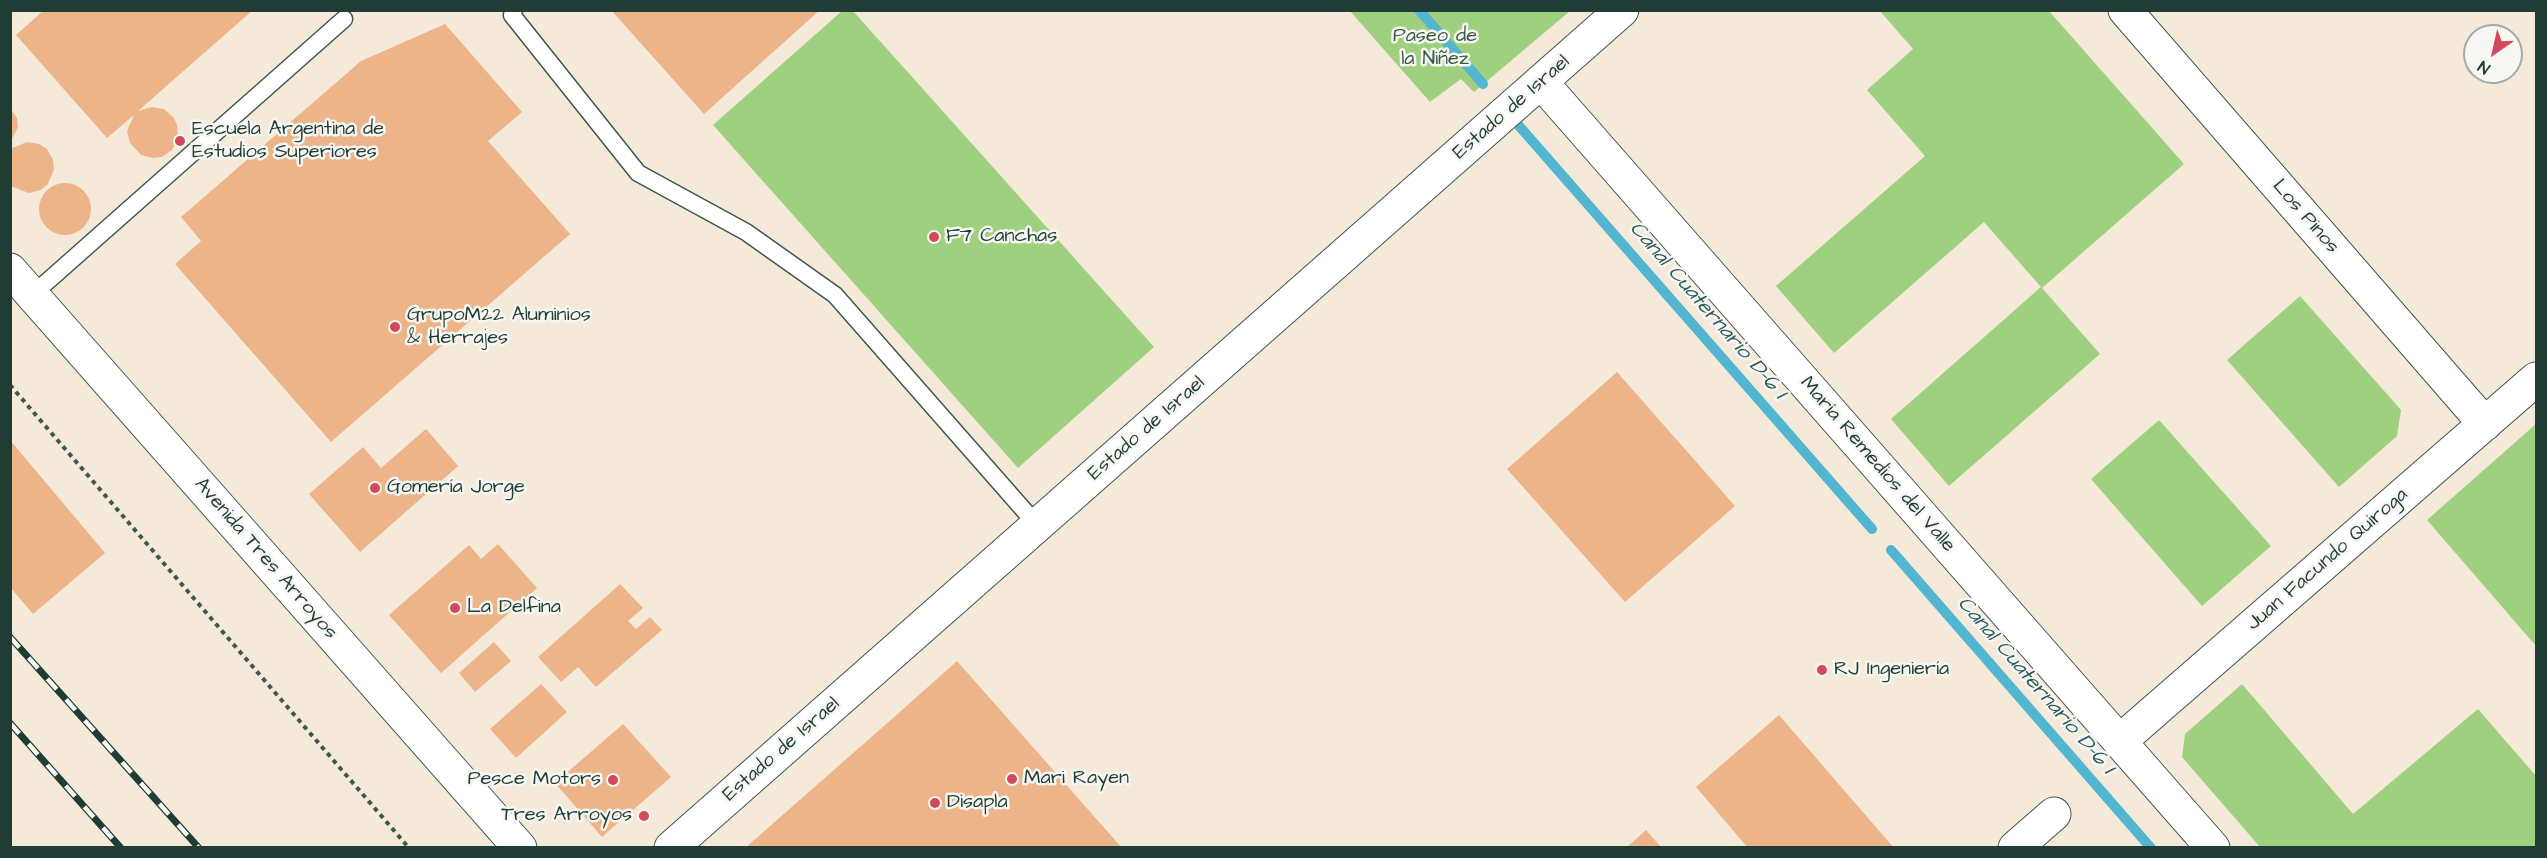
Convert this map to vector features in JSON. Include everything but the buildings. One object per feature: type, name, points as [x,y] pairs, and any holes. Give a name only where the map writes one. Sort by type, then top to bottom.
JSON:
[{"type":"street","name":"Estado de Israel","points":[[671,848],[1623,10]]},
{"type":"street","name":"Los Pinos","points":[[2125,10],[2485,424]]},
{"type":"street","name":"María Remedios del Valle","points":[[1541,82],[2213,848]]},
{"type":"street","name":"Avenida Tres Arroyos","points":[[10,270],[520,848]]},
{"type":"street","name":"Juan Facundo Quiroga","points":[[2120,741],[2536,379]]},
{"type":"street","points":[[2015,848],[2054,814]]},
{"type":"lane","points":[[514,10],[512,15],[638,173],[746,232],[835,295],[1038,525]]},
{"type":"lane","points":[[32,295],[344,19]]},
{"type":"path","points":[[10,385],[409,848]]},
{"type":"green space","name":"F7 Canchas","points":[[842,11],[853,11],[1154,347],[1018,468],[713,125]]},
{"type":"green space","name":"Paseo de la Niñez","points":[[1350,11],[1570,11],[1474,92],[1461,79],[1430,102]]},
{"type":"green space","points":[[1880,11],[2049,11],[2184,164],[2042,288],[2100,354],[1949,486],[1891,419],[2041,287],[1984,222],[1834,353],[1776,286],[1925,156],[1867,90],[1913,49]]},
{"type":"green space","points":[[2300,296],[2401,410],[2397,436],[2339,487],[2227,360]]},
{"type":"green space","points":[[2159,420],[2271,546],[2202,606],[2091,479]]},
{"type":"green space","points":[[2536,424],[2536,646],[2427,520]]},
{"type":"green space","points":[[2242,684],[2353,814],[2478,709],[2536,776],[2536,847],[2260,847],[2182,757],[2185,734]]},
{"type":"waterway","name":"Canal Cuaternario D-6 I","points":[[1419,10],[1483,84]]},
{"type":"waterway","name":"Canal Cuaternario D-6 I","points":[[1513,119],[1872,529]]},
{"type":"waterway","name":"Canal Cuaternario D-6 I","points":[[1891,550],[2151,848]]},
{"type":"railway","points":[[10,637],[199,848]]},
{"type":"railway","points":[[10,723],[121,848]]},
{"type":"place","name":"Escuela Argentina de Estudios Superiores","points":[[180,141]]},
{"type":"place","name":"F7 Canchas","points":[[934,237]]},
{"type":"place","name":"GrupoM22 Aluminios & Herrajes","points":[[395,327]]},
{"type":"place","name":"Gomería Jorge","points":[[375,488]]},
{"type":"place","name":"La Delfina","points":[[455,608]]},
{"type":"place","name":"RJ Ingeniería","points":[[1822,670]]},
{"type":"place","name":"Mari Rayen","points":[[1012,779]]},
{"type":"place","name":"Pesce Motors","points":[[613,780]]},
{"type":"place","name":"Disapla","points":[[935,803]]},
{"type":"place","name":"Tres Arroyos","points":[[644,816]]}]
